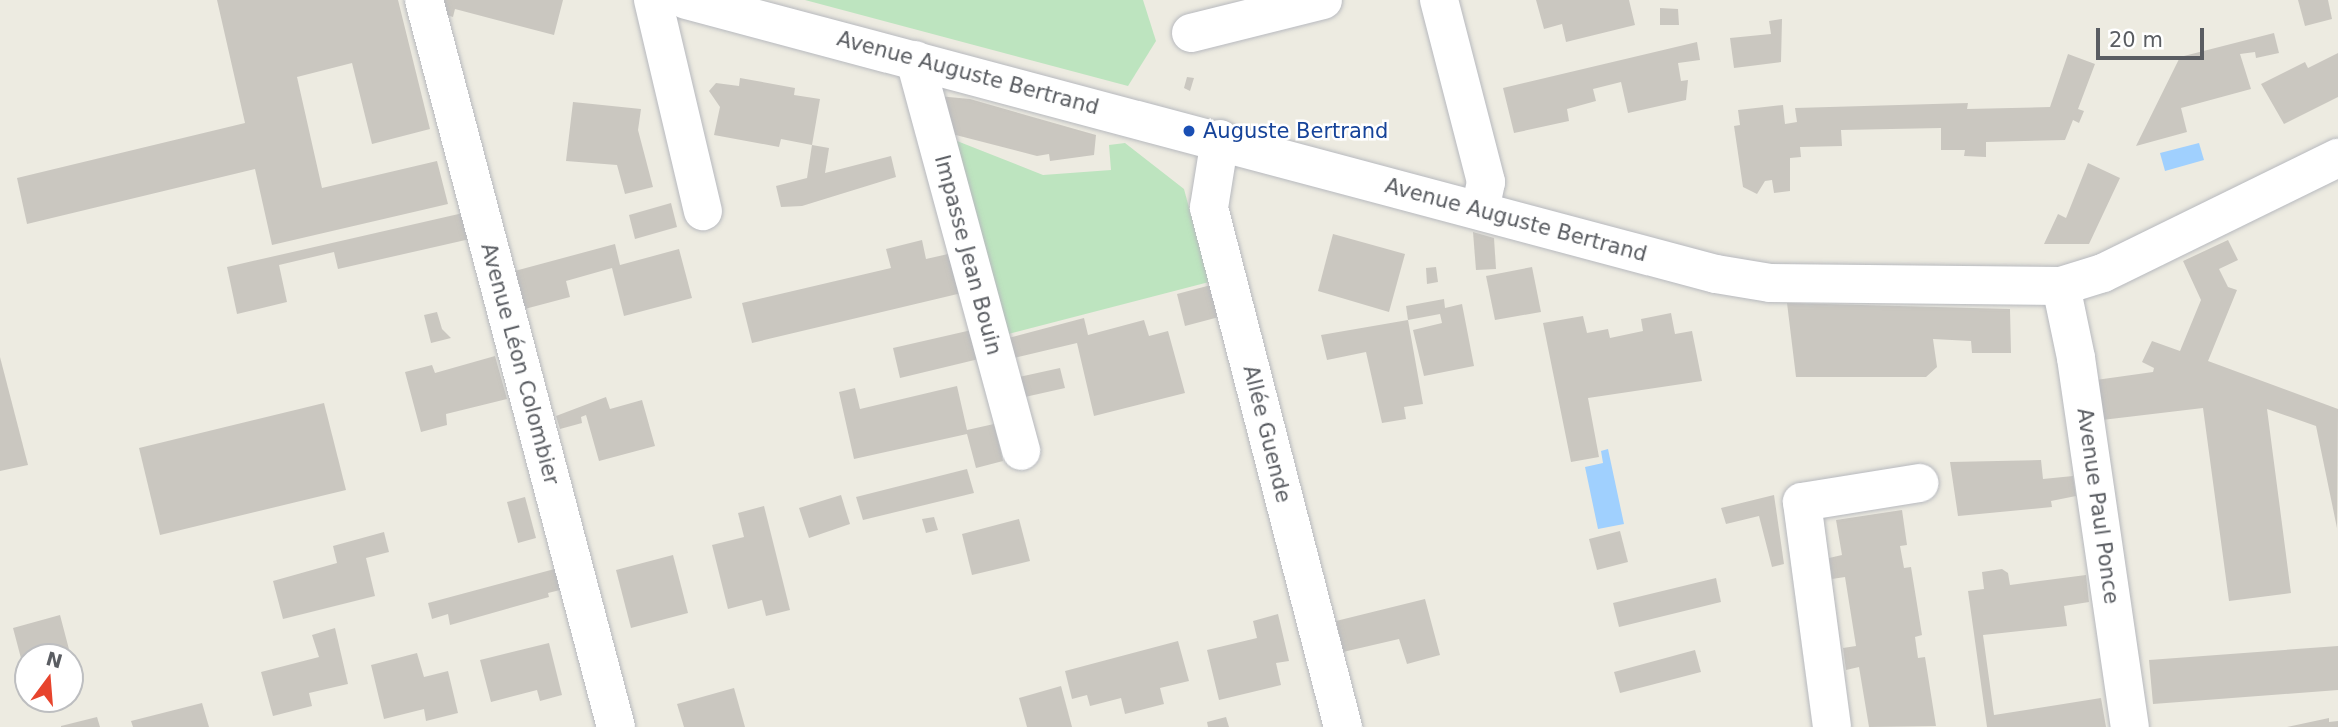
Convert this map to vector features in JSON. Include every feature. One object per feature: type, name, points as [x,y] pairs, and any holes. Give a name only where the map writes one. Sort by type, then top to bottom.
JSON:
[{"type":"street","name":"Avenue Léon Colombier","points":[[424,0],[608,725]]},
{"type":"street","points":[[653,0],[703,211]]},
{"type":"street","name":"Avenue Auguste Bertrand","points":[[686,0],[1220,139],[1716,274],[1770,283],[2061,286],[2103,273],[2338,158]]},
{"type":"street","points":[[1191,33],[1324,0]]},
{"type":"street","points":[[1439,0],[1486,182],[1480,210]]},
{"type":"street","name":"Impasse Jean Bouin","points":[[915,60],[1021,451]]},
{"type":"street","name":"Allée Guende","points":[[1220,139],[1209,208],[1343,727]]},
{"type":"street","name":"Avenue Paul Ponce","points":[[2061,286],[2076,358],[2130,727]]},
{"type":"street","points":[[1832,727],[1802,502],[1919,483]]},
{"type":"green space","points":[[805,0],[1143,0],[1156,41],[1128,86]]},
{"type":"green space","points":[[957,141],[1043,175],[1111,170],[1109,145],[1125,143],[1184,189],[1209,282],[1004,335]]},
{"type":"water","points":[[2199,143],[2204,160],[2165,171],[2160,153]]},
{"type":"water","points":[[1608,449],[1624,524],[1598,529],[1585,467],[1603,463],[1601,451]]},
{"type":"building","points":[[217,0],[398,0],[430,129],[372,144],[352,63],[297,77],[322,188],[437,161],[448,204],[272,245],[255,169],[27,224],[17,178],[245,123]]},
{"type":"building","points":[[442,0],[563,0],[554,35],[455,9],[453,17],[446,15]]},
{"type":"building","points":[[1536,0],[1629,0],[1635,25],[1566,42],[1562,24],[1544,29]]},
{"type":"building","points":[[2298,0],[2328,0],[2332,19],[2305,26]]},
{"type":"building","points":[[1660,8],[1678,9],[1679,25],[1660,25]]},
{"type":"building","points":[[1782,19],[1781,62],[1734,68],[1730,38],[1771,34],[1769,21]]},
{"type":"building","points":[[2274,33],[2279,53],[2256,58],[2255,52],[2240,54],[2251,89],[2181,108],[2187,132],[2136,146],[2180,57]]},
{"type":"building","points":[[1697,42],[1700,60],[1678,63],[1681,81],[1688,80],[1686,100],[1628,113],[1621,82],[1593,89],[1596,101],[1567,109],[1569,121],[1514,133],[1503,88]]},
{"type":"building","points":[[2338,53],[2338,97],[2284,124],[2261,84],[2305,62],[2308,68]]},
{"type":"building","points":[[2068,54],[2095,64],[2078,109],[2084,111],[2079,123],[2073,120],[2065,140],[1986,142],[1986,157],[1964,156],[1965,150],[1941,150],[1941,128],[1841,130],[1842,146],[1800,147],[1801,157],[1790,158],[1790,191],[1774,193],[1772,180],[1765,181],[1757,194],[1743,187],[1734,126],[1740,125],[1738,110],[1783,105],[1785,124],[1797,122],[1795,108],[1968,103],[1967,109],[2050,107]]},
{"type":"building","points":[[1187,77],[1194,78],[1190,91],[1184,88]]},
{"type":"building","points":[[740,78],[795,88],[794,95],[820,99],[812,145],[781,139],[779,147],[714,135],[720,107],[709,91],[716,83],[739,86]]},
{"type":"building","points":[[938,96],[970,99],[1096,135],[1094,155],[1050,161],[1049,154],[1037,156],[948,133]]},
{"type":"building","points":[[573,102],[641,109],[638,130],[653,187],[625,194],[617,165],[566,161]]},
{"type":"building","points":[[812,145],[829,148],[825,173],[891,156],[896,177],[802,206],[781,207],[776,186],[807,178]]},
{"type":"building","points":[[2088,163],[2120,178],[2089,244],[2044,244],[2058,214],[2066,218]]},
{"type":"building","points":[[671,203],[677,227],[635,239],[629,215]]},
{"type":"building","points":[[463,213],[470,239],[338,269],[334,252],[279,265],[287,302],[237,314],[227,267]]},
{"type":"building","points":[[1473,232],[1494,238],[1496,269],[1476,270]]},
{"type":"building","points":[[1333,234],[1405,254],[1389,312],[1318,291]]},
{"type":"building","points":[[922,240],[926,259],[957,252],[966,292],[752,343],[742,303],[891,268],[886,249]]},
{"type":"building","points":[[2228,240],[2238,260],[2219,269],[2228,287],[2237,290],[2208,361],[2338,409],[2337,528],[2316,426],[2267,409],[2291,593],[2229,601],[2203,408],[2102,420],[2096,380],[2153,372],[2154,368],[2142,362],[2152,341],[2180,351],[2201,300],[2183,261]]},
{"type":"building","points":[[615,244],[620,265],[679,249],[692,298],[624,316],[612,268],[566,281],[570,297],[521,310],[511,272]]},
{"type":"building","points":[[1436,267],[1438,282],[1427,284],[1426,268]]},
{"type":"building","points":[[1532,267],[1541,312],[1495,320],[1486,276]]},
{"type":"building","points":[[1211,285],[1219,317],[1185,326],[1177,294]]},
{"type":"building","points":[[1444,299],[1445,308],[1462,304],[1474,366],[1424,376],[1413,330],[1442,323],[1440,314],[1408,320],[1406,306]]},
{"type":"building","points":[[1787,303],[2010,309],[2011,353],[1972,353],[1971,341],[1933,339],[1937,367],[1926,377],[1796,377]]},
{"type":"building","points":[[437,312],[442,329],[451,338],[431,343],[424,315]]},
{"type":"building","points":[[1671,313],[1675,334],[1692,331],[1702,381],[1588,398],[1599,457],[1571,462],[1543,323],[1583,316],[1587,333],[1608,329],[1610,338],[1643,331],[1641,319]]},
{"type":"building","points":[[1084,318],[1088,335],[1144,320],[1149,336],[1168,331],[1185,393],[1094,416],[1077,343],[1006,360],[1001,340]]},
{"type":"building","points":[[1408,320],[1423,404],[1404,407],[1406,419],[1382,423],[1366,352],[1327,360],[1321,335]]},
{"type":"building","points":[[976,329],[983,358],[900,378],[893,348]]},
{"type":"building","points":[[495,356],[507,399],[446,414],[447,425],[421,432],[405,372],[432,365],[435,373]]},
{"type":"building","points":[[0,357],[28,465],[0,471]]},
{"type":"building","points":[[1060,368],[1065,388],[1025,397],[1019,377]]},
{"type":"building","points":[[957,386],[967,430],[994,424],[1003,461],[976,468],[967,434],[854,459],[839,392],[855,388],[860,409]]},
{"type":"building","points":[[606,397],[610,409],[642,400],[655,446],[599,461],[586,415],[581,417],[582,423],[560,429],[556,416]]},
{"type":"building","points":[[324,403],[346,490],[160,535],[139,448]]},
{"type":"building","points":[[2041,460],[2043,479],[2073,476],[2076,496],[2051,501],[2052,507],[1958,516],[1950,462]]},
{"type":"building","points":[[967,469],[974,493],[863,520],[856,497]]},
{"type":"building","points":[[841,495],[850,524],[809,538],[799,508]]},
{"type":"building","points":[[1774,495],[1784,564],[1772,567],[1759,516],[1726,524],[1721,508]]},
{"type":"building","points":[[525,497],[536,538],[518,543],[507,502]]},
{"type":"building","points":[[764,506],[790,610],[766,616],[762,600],[728,609],[712,545],[744,537],[738,513]]},
{"type":"building","points":[[1902,510],[1907,545],[1900,546],[1904,568],[1911,567],[1922,635],[1915,637],[1918,658],[1925,657],[1936,726],[1869,727],[1859,667],[1846,670],[1843,648],[1856,646],[1845,577],[1832,579],[1829,558],[1842,555],[1836,520]]},
{"type":"building","points":[[934,517],[938,530],[926,533],[922,519]]},
{"type":"building","points":[[1019,519],[1030,561],[972,575],[962,534]]},
{"type":"building","points":[[1620,531],[1628,562],[1597,570],[1589,539]]},
{"type":"building","points":[[384,532],[389,552],[366,558],[375,596],[283,619],[273,581],[337,563],[333,546]]},
{"type":"building","points":[[673,555],[688,613],[631,628],[616,570]]},
{"type":"building","points":[[562,567],[568,588],[548,593],[549,597],[450,625],[448,614],[432,619],[428,603]]},
{"type":"building","points":[[2002,569],[2008,573],[2010,585],[2086,575],[2089,602],[2064,606],[2067,626],[1983,635],[1994,715],[2101,698],[2106,727],[1987,727],[1968,591],[1984,589],[1982,572]]},
{"type":"building","points":[[1716,578],[1721,602],[1619,627],[1613,603]]},
{"type":"building","points":[[1425,599],[1440,655],[1407,664],[1399,639],[1343,652],[1336,621]]},
{"type":"building","points":[[1278,614],[1289,661],[1276,663],[1281,685],[1219,700],[1207,650],[1257,638],[1253,621]]},
{"type":"building","points":[[60,615],[67,643],[17,643],[13,628]]},
{"type":"building","points":[[335,628],[348,684],[309,693],[312,706],[273,716],[261,672],[319,657],[312,635]]},
{"type":"building","points":[[1178,641],[1189,681],[1160,688],[1164,704],[1125,714],[1121,698],[1090,706],[1087,695],[1072,699],[1065,671]]},
{"type":"building","points":[[549,643],[562,695],[540,701],[537,690],[491,702],[480,660]]},
{"type":"building","points":[[2338,646],[2338,690],[2153,704],[2149,660]]},
{"type":"building","points":[[1695,650],[1701,672],[1620,693],[1614,672]]},
{"type":"building","points":[[417,653],[424,677],[448,671],[458,713],[426,721],[424,709],[384,719],[371,665]]},
{"type":"building","points":[[1061,686],[1072,727],[1027,727],[1019,698]]},
{"type":"building","points":[[734,688],[745,727],[684,727],[677,704]]},
{"type":"building","points":[[202,703],[209,727],[133,727],[131,721]]},
{"type":"building","points":[[97,717],[100,727],[61,727],[61,726]]},
{"type":"building","points":[[1226,717],[1229,727],[1208,727],[1207,722]]},
{"type":"building","points":[[2329,718],[2329,722],[2338,721],[2338,727],[2287,727]]},
{"type":"place","name":"Auguste Bertrand","points":[[1189,131]]}]
